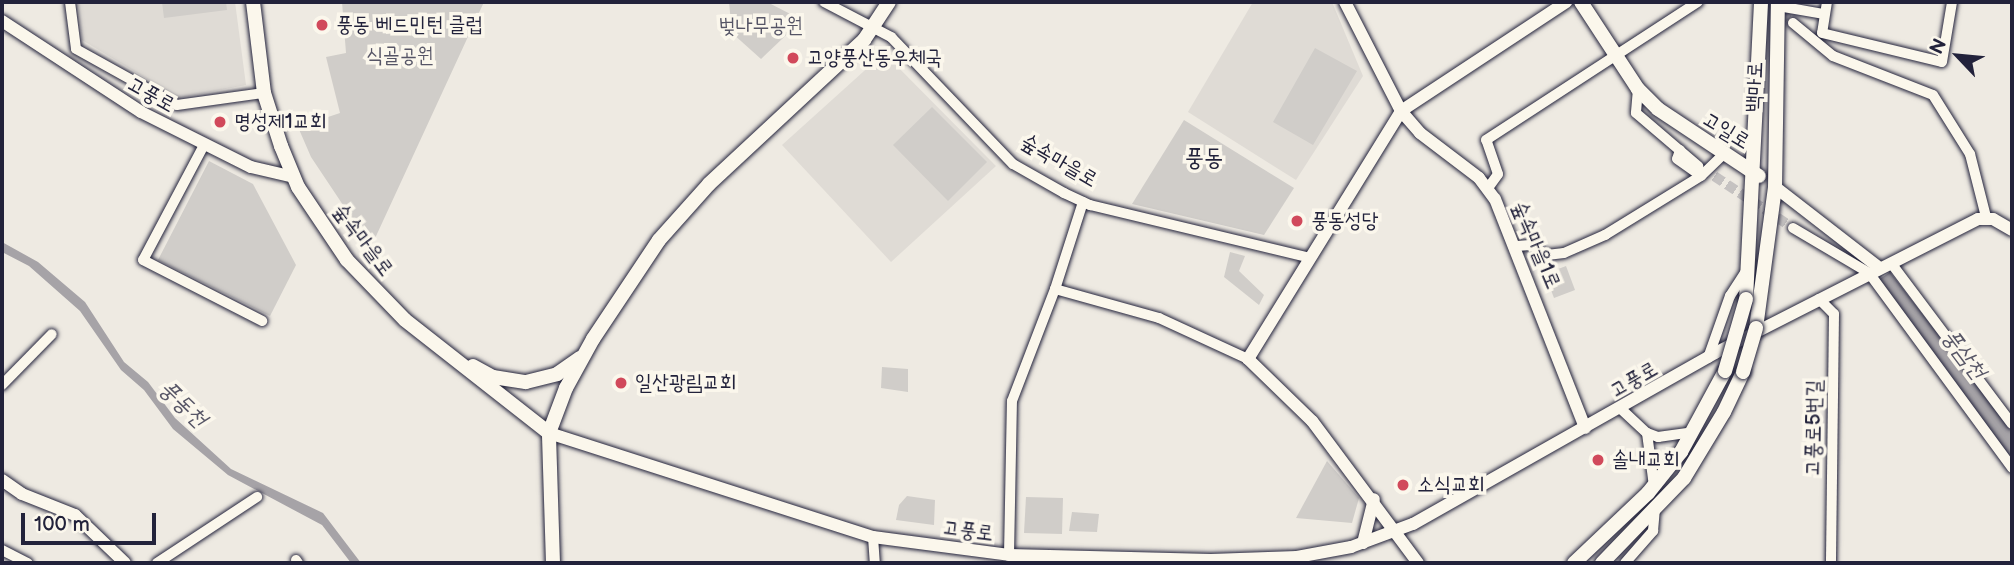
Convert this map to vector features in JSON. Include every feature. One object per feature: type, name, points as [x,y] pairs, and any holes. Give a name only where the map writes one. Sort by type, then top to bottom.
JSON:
[{"type":"main road","name":"숲속마을로","points":[[253,2],[264,93],[294,177],[364,281],[441,349],[549,433]]},
{"type":"main road","points":[[553,563],[549,433],[584,355],[659,240],[709,184],[850,54],[873,27],[889,2]]},
{"type":"main road","name":"고일로","points":[[1581,2],[1638,89],[1679,126],[1775,187]]},
{"type":"main road","name":"백마로","points":[[1694,431],[1725,370],[1746,299],[1755,173],[1761,2]]},
{"type":"main road","name":"백마로","points":[[1655,510],[1698,457],[1743,372],[1763,300],[1775,187],[1778,4]]},
{"type":"main road","points":[[441,349],[493,377],[526,382],[557,374],[584,355]]},
{"type":"main road","points":[[1574,563],[1654,486],[1694,431]]},
{"type":"main road","points":[[1602,563],[1655,510]]},
{"type":"street","points":[[70,2],[76,48],[177,105],[264,93]]},
{"type":"street","name":"숲속마을로","points":[[824,2],[873,27],[917,60],[1013,164],[1083,202],[1311,258]]},
{"type":"street","name":"숲속마을1로","points":[[1345,2],[1401,111],[1488,188],[1517,246],[1585,428]]},
{"type":"street","points":[[1248,359],[1401,111],[1566,2]]},
{"type":"street","points":[[1488,188],[1498,174],[1486,140],[1617,58],[1698,2]]},
{"type":"street","points":[[1827,2],[1822,33],[1942,62],[1952,2]]},
{"type":"street","points":[[1778,4],[1824,14]]},
{"type":"street","name":"고풍로","points":[[2,20],[62,64],[204,145],[251,167],[294,177]]},
{"type":"street","points":[[1793,23],[1833,56],[1933,95],[1970,154],[1986,218]]},
{"type":"street","points":[[1638,89],[1636,113],[1680,150],[1699,171]]},
{"type":"street","points":[[204,145],[143,260],[262,321]]},
{"type":"street","points":[[1517,246],[1530,245],[1547,255],[1563,253],[1605,235],[1724,154]]},
{"type":"street","name":"고일로","points":[[1775,187],[1874,270]]},
{"type":"street","points":[[1009,559],[1012,401],[1055,289],[1083,202]]},
{"type":"street","points":[[2012,230],[1986,218],[1891,262],[2012,424]]},
{"type":"street","points":[[1793,228],[1874,270],[2012,468]]},
{"type":"street","name":"고풍로","points":[[549,433],[873,537],[1009,559],[1220,560],[1297,557],[1363,543],[1395,530],[1621,409],[1708,358],[1891,262]]},
{"type":"street","points":[[1708,358],[1730,296],[1750,265]]},
{"type":"street","points":[[1055,289],[1168,322],[1248,359],[1296,402],[1374,499],[1418,563]]},
{"type":"street","name":"고풍로5번길","points":[[1819,299],[1834,314],[1831,563]]},
{"type":"street","points":[[2,385],[52,334]]},
{"type":"street","points":[[1621,409],[1647,433],[1670,438],[1694,431]]},
{"type":"street","points":[[1647,433],[1654,486]]},
{"type":"street","points":[[2,480],[22,494],[75,515],[123,563]]},
{"type":"street","points":[[157,563],[257,497]]},
{"type":"street","points":[[1363,543],[1374,499]]},
{"type":"street","points":[[1625,563],[1653,531],[1655,510]]},
{"type":"street","points":[[873,537],[875,563]]},
{"type":"street","points":[[2,550],[28,563]]},
{"type":"shaded area","points":[[78,2],[235,2],[246,85],[179,98],[82,40]]},
{"type":"shaded area","points":[[1253,2],[1332,2],[1363,76],[1296,180],[1188,112]]},
{"type":"shaded area","points":[[884,53],[996,166],[891,262],[782,145]]},
{"type":"shaded area","points":[[2,242],[38,262],[85,302],[124,362],[148,382],[175,418],[231,469],[323,513],[361,563],[351,563],[322,525],[228,475],[173,429],[144,390],[121,370],[80,311],[29,266],[2,252]]},
{"type":"shaded area","points":[[1890,272],[2012,430],[2012,461],[1877,281]]},
{"type":"green space","points":[[162,2],[226,2],[227,10],[164,18]]},
{"type":"green space","name":"식골공원","points":[[342,2],[484,2],[371,247],[311,157],[298,127],[340,113],[326,57],[346,53]]},
{"type":"green space","name":"벚나무공원","points":[[729,2],[767,2],[802,20],[761,59],[732,33]]},
{"type":"green space","points":[[1315,48],[1357,71],[1313,145],[1273,122]]},
{"type":"green space","points":[[932,107],[987,162],[948,201],[893,145]]},
{"type":"green space","points":[[1184,120],[1294,188],[1264,235],[1132,204]]},
{"type":"green space","points":[[209,161],[253,184],[296,265],[270,316],[158,260]]},
{"type":"green space","points":[[1230,252],[1245,256],[1239,271],[1264,295],[1259,305],[1224,277]]},
{"type":"green space","points":[[1566,266],[1575,290],[1554,298],[1545,274]]},
{"type":"green space","points":[[882,367],[908,369],[908,392],[881,388]]},
{"type":"green space","points":[[1327,461],[1359,498],[1352,523],[1296,518]]},
{"type":"green space","points":[[907,496],[935,500],[934,525],[896,520],[899,505]]},
{"type":"green space","points":[[1026,497],[1063,498],[1062,534],[1024,533]]},
{"type":"green space","points":[[1072,512],[1099,514],[1097,532],[1069,531]]},
{"type":"tunnel","points":[[1770,2],[1793,23]]},
{"type":"tunnel","points":[[1702,168],[1793,228]]},
{"type":"place","name":"풍동 베드민턴 클럽","points":[[322,25]]},
{"type":"place","name":"고양풍산동우체국","points":[[793,58]]},
{"type":"place","name":"명성제1교회","points":[[220,122]]},
{"type":"place","name":"풍동성당","points":[[1297,221]]},
{"type":"place","name":"일산광림교회","points":[[621,383]]},
{"type":"place","name":"솔내교회","points":[[1598,460]]},
{"type":"place","name":"소식교회","points":[[1403,485]]},
{"type":"district","name":"풍동","points":[[1204,158]]},
{"type":"water label","name":"풍삼천","points":[[1964,354]]},
{"type":"water label","name":"풍동천","points":[[183,404]]}]
